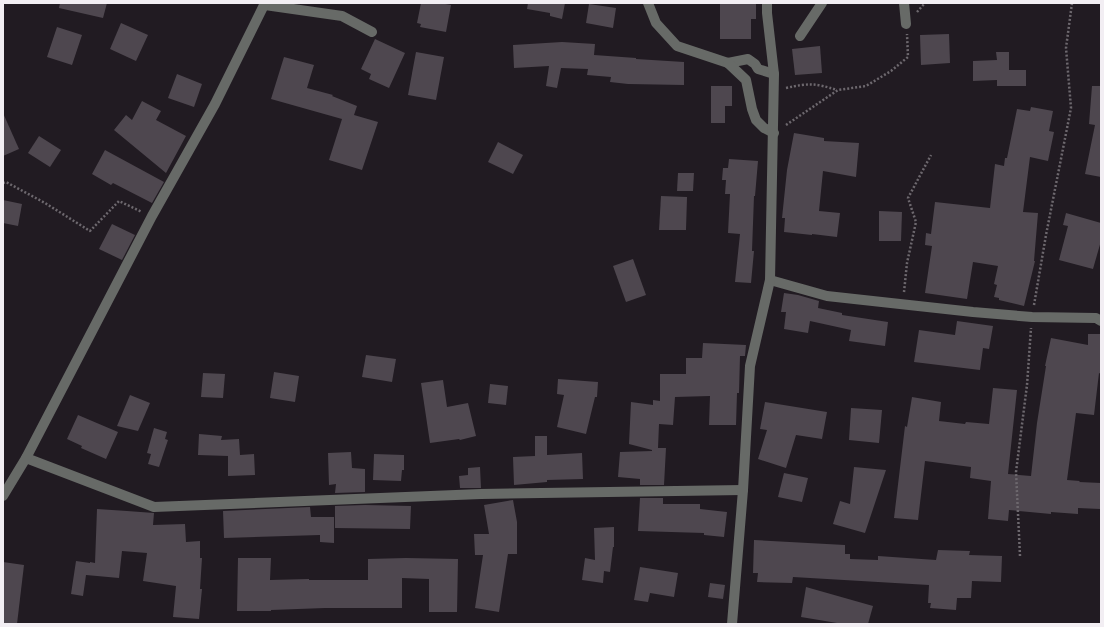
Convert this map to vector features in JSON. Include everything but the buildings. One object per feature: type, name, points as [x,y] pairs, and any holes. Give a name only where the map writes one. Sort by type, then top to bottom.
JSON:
[{"type":"street","points":[[648,3],[656,23],[677,46],[728,63],[746,80],[752,109],[756,120],[764,128],[774,133]]},
{"type":"street","points":[[732,624],[750,366],[770,280],[774,74],[767,3]]},
{"type":"street","points":[[800,36],[822,3]]},
{"type":"street","points":[[904,3],[906,24]]},
{"type":"street","points":[[3,496],[26,458],[152,216],[215,104],[265,4],[342,16],[372,32]]},
{"type":"street","points":[[728,63],[748,59],[755,64],[758,69],[774,74]]},
{"type":"street","points":[[770,280],[827,296],[973,312],[1032,317],[1096,318],[1101,321]]},
{"type":"street","points":[[26,458],[154,507],[481,494],[742,490]]},
{"type":"path","points":[[774,91],[804,84],[819,84],[838,90],[866,86],[891,71],[908,57],[906,24],[925,3]]},
{"type":"path","points":[[1020,556],[1016,472],[1027,385],[1032,317],[1046,234],[1071,108],[1066,48],[1072,3]]},
{"type":"path","points":[[774,133],[838,90]]},
{"type":"path","points":[[902,304],[907,263],[916,222],[908,198],[931,155]]},
{"type":"path","points":[[3,183],[6,182],[45,203],[90,231],[119,201],[152,216]]}]
